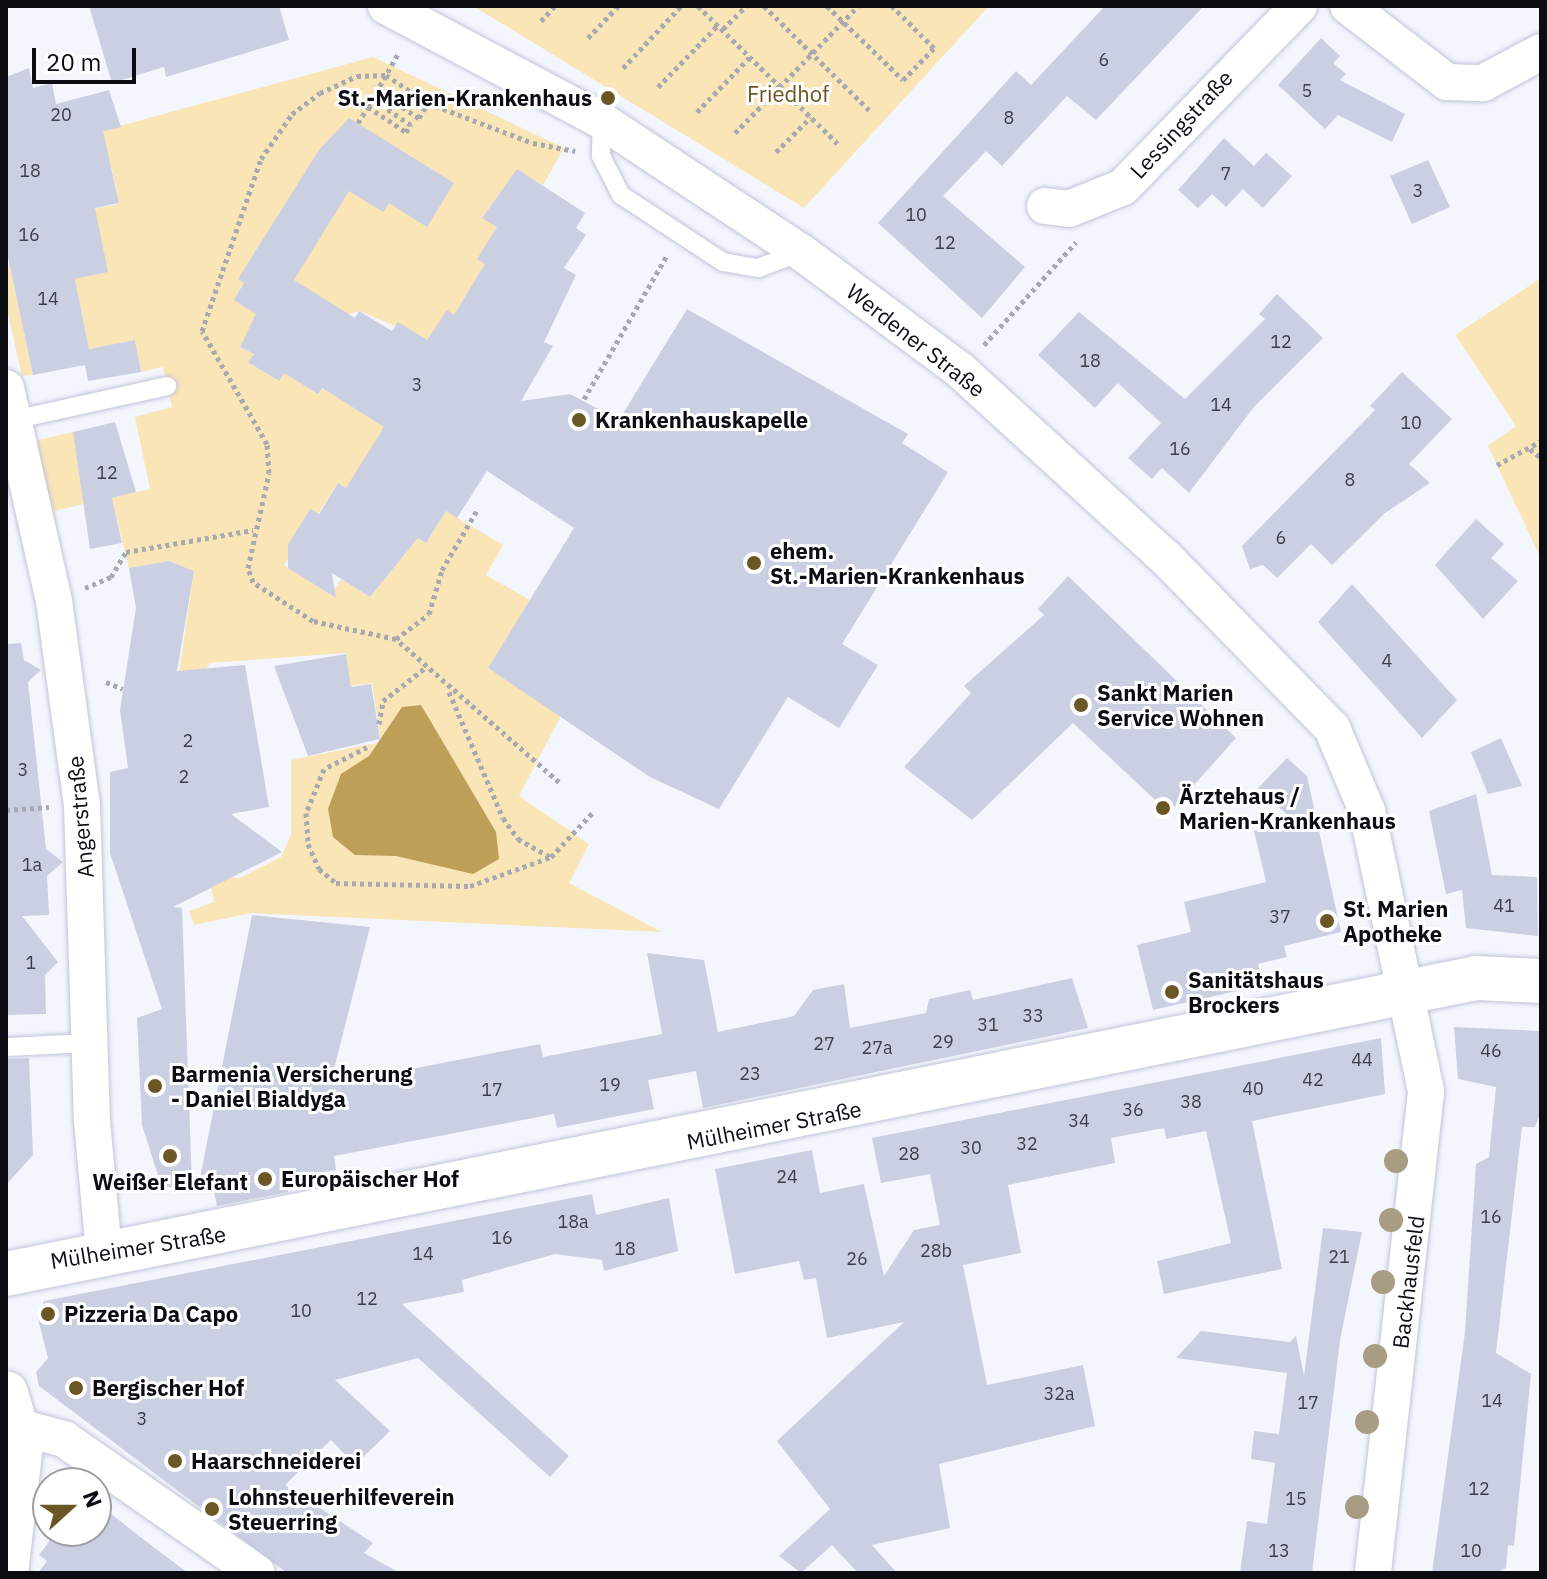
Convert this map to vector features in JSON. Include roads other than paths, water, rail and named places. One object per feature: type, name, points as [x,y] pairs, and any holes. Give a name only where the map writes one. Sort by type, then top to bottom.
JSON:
[{"type":"street","name":"Werdener Straße","points":[[386,6],[602,121],[801,252],[961,371],[1025,446],[1166,558],[1307,700],[1345,749],[1367,811],[1409,991]]},
{"type":"street","name":"Lessingstraße","points":[[1045,206],[1069,209],[1123,187],[1261,37],[1299,6]]},
{"type":"street","points":[[1348,6],[1447,82],[1483,83],[1541,52]]},
{"type":"street","name":"Angerstraße","points":[[10,404],[54,601],[82,805],[89,1043],[104,1252]]},
{"type":"street","points":[[1120,550],[1166,558]]},
{"type":"street","name":"Mülheimer Straße","points":[[6,1274],[57,1260],[763,1127],[1477,978],[1541,981]]},
{"type":"street","name":"Backhausfeld","points":[[1373,1573],[1425,1139],[1422,1051],[1409,991]]},
{"type":"street","points":[[6,1573],[12,1410],[64,1439],[257,1573]]},
{"type":"lane","points":[[602,121],[601,156],[621,195],[723,262],[758,268],[801,252]]},
{"type":"lane","points":[[10,404],[167,386]]},
{"type":"lane","points":[[6,1047],[89,1043]]},
{"type":"place","name":"St.-Marien-Krankenhaus","points":[[608,98]]},
{"type":"place","name":"Krankenhauskapelle","points":[[579,420]]},
{"type":"place","name":"ehem. St.-Marien-Krankenhaus","points":[[754,563]]},
{"type":"place","name":"Sankt Marien Service Wohnen","points":[[1081,705]]},
{"type":"place","name":"Ärztehaus / Marien-Krankenhaus","points":[[1163,808]]},
{"type":"place","name":"St. Marien Apotheke","points":[[1327,921]]},
{"type":"place","name":"Sanitätshaus Brockers","points":[[1172,992]]},
{"type":"place","name":"Barmenia Versicherung - Daniel Bialdyga","points":[[155,1086]]},
{"type":"place","name":"Weißer Elefant","points":[[170,1156]]},
{"type":"place","name":"Europäischer Hof","points":[[265,1179]]},
{"type":"place","name":"Pizzeria Da Capo","points":[[48,1314]]},
{"type":"place","name":"Bergischer Hof","points":[[76,1388]]},
{"type":"place","name":"Haarschneiderei","points":[[175,1461]]},
{"type":"place","name":"Lohnsteuerhilfeverein Steuerring","points":[[212,1509]]},
{"type":"park label","name":"Friedhof","points":[[788,94]]}]
